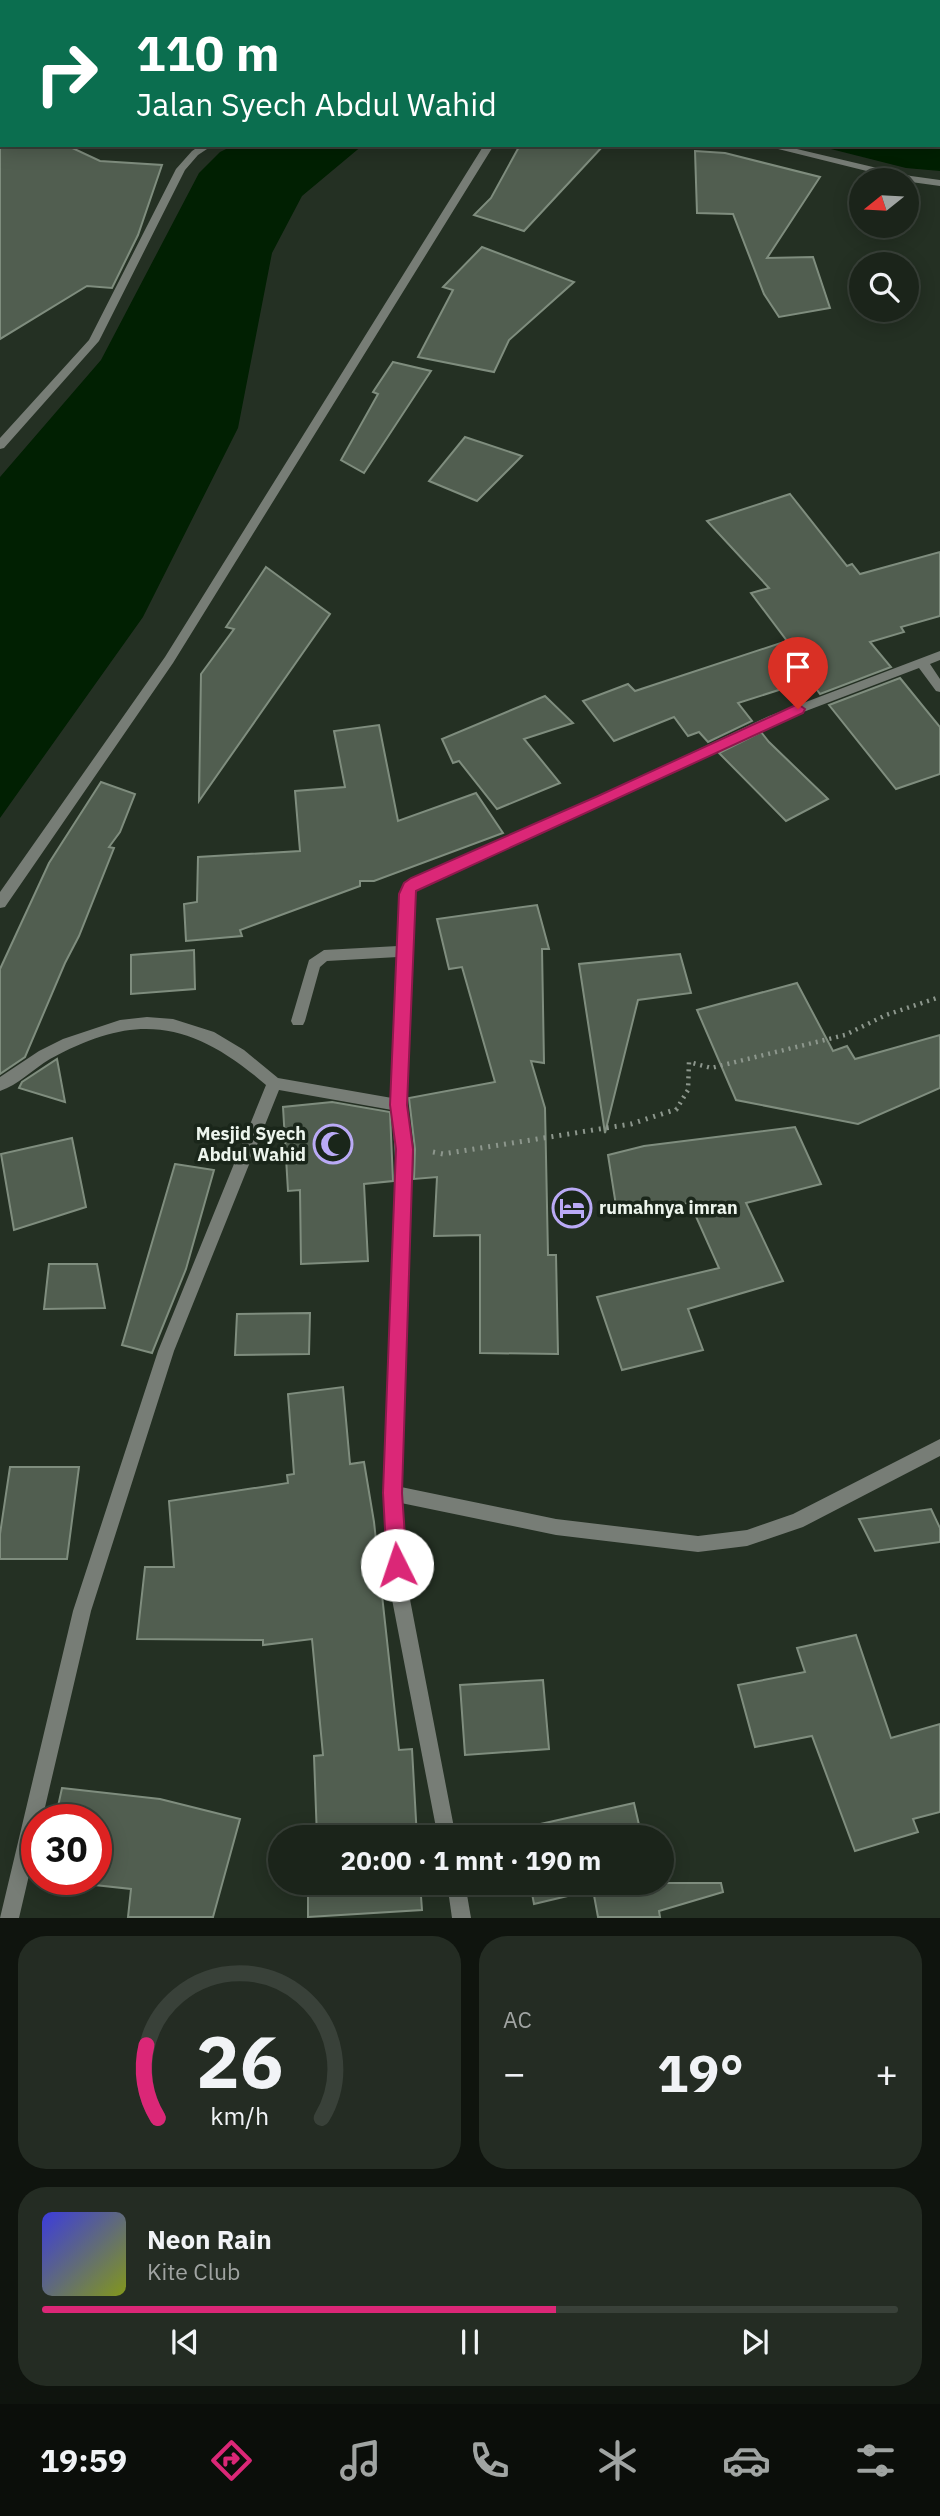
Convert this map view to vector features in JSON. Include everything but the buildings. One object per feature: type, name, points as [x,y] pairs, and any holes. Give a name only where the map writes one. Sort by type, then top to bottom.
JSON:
[{"type":"street","points":[[0,445],[94,341],[181,169],[195,153],[205,147]]},
{"type":"street","points":[[0,903],[169,660],[488,147]]},
{"type":"street","points":[[775,147],[911,179],[940,183]]},
{"type":"street","points":[[444,1825],[399,1589],[393,1493],[404,1149],[399,1105],[407,894],[416,882],[603,800],[773,719],[940,655]]},
{"type":"street","points":[[920,661],[940,688]]},
{"type":"street","points":[[298,1021],[314,964],[318,959],[324,956],[405,951]]},
{"type":"street","points":[[0,1085],[27,1063],[66,1044],[113,1027],[160,1024],[198,1032],[247,1059],[274,1083],[399,1105]]},
{"type":"street","points":[[9,1917],[82,1611],[166,1351],[274,1083]]},
{"type":"street","points":[[393,1493],[556,1527],[698,1544],[747,1538],[796,1521],[940,1447]]},
{"type":"street","points":[[458,1895],[462,1917]]},
{"type":"path","points":[[404,1149],[443,1154],[631,1124],[676,1111],[688,1090],[689,1062],[710,1068],[845,1035],[886,1015],[940,996]]},
{"type":"shaded area","points":[[230,147],[361,147],[302,196],[272,253],[238,428],[143,617],[0,818],[0,477],[101,360],[199,173],[220,152]]},
{"type":"shaded area","points":[[823,147],[940,147],[940,171],[906,168]]},
{"type":"place","name":"Mesjid Syech Abdul Wahid","points":[[333,1144]]},
{"type":"place","name":"rumahnya imran","points":[[572,1208]]},
{"type":"route","points":[[397,1565],[393,1493],[404,1149],[399,1105],[407,894],[416,882],[603,800],[798,709]]}]
